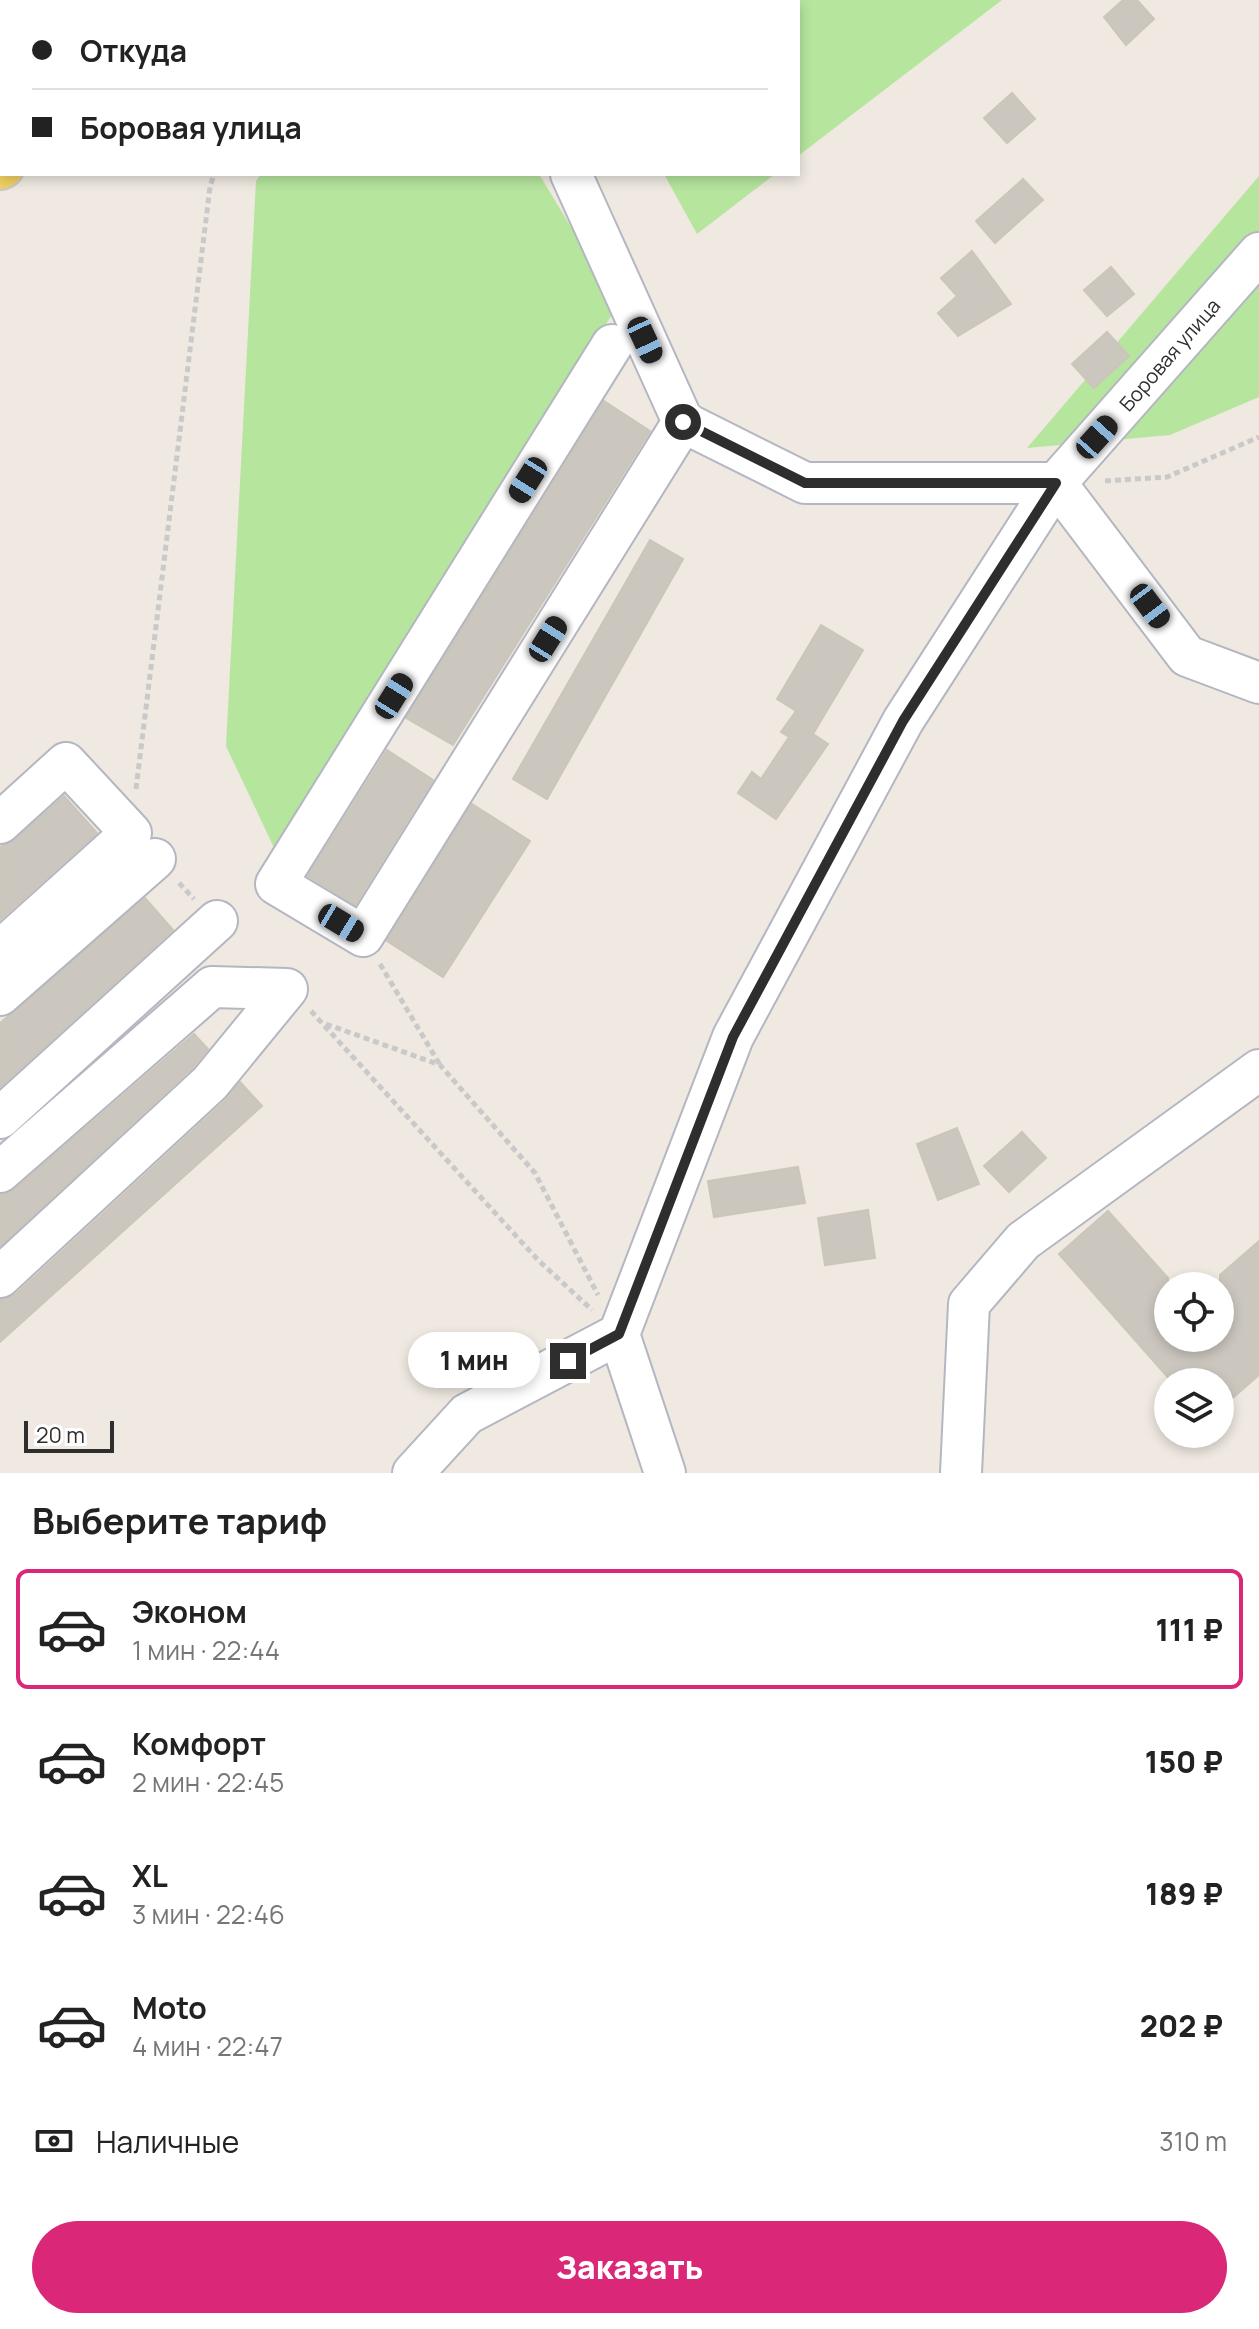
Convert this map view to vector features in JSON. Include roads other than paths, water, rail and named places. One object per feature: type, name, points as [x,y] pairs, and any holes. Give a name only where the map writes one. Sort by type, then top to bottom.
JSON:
[{"type":"street","points":[[572,176],[683,422],[805,483],[1056,483],[1187,656],[1259,683]]},
{"type":"street","name":"Боровая улица","points":[[619,1334],[733,1037],[903,721],[1056,483],[1259,253]]},
{"type":"street","points":[[612,345],[276,884],[363,936],[683,422]]},
{"type":"street","points":[[0,823],[66,763],[143,846]]},
{"type":"street","points":[[0,951],[143,846]]},
{"type":"street","points":[[0,995],[143,846]]},
{"type":"street","points":[[0,1118],[217,921]]},
{"type":"street","points":[[0,1172],[212,987],[287,989],[210,1083],[0,1277]]},
{"type":"street","points":[[961,1473],[969,1304],[1023,1241],[1259,1070]]},
{"type":"street","points":[[413,1473],[467,1414],[619,1334],[665,1473]]}]
